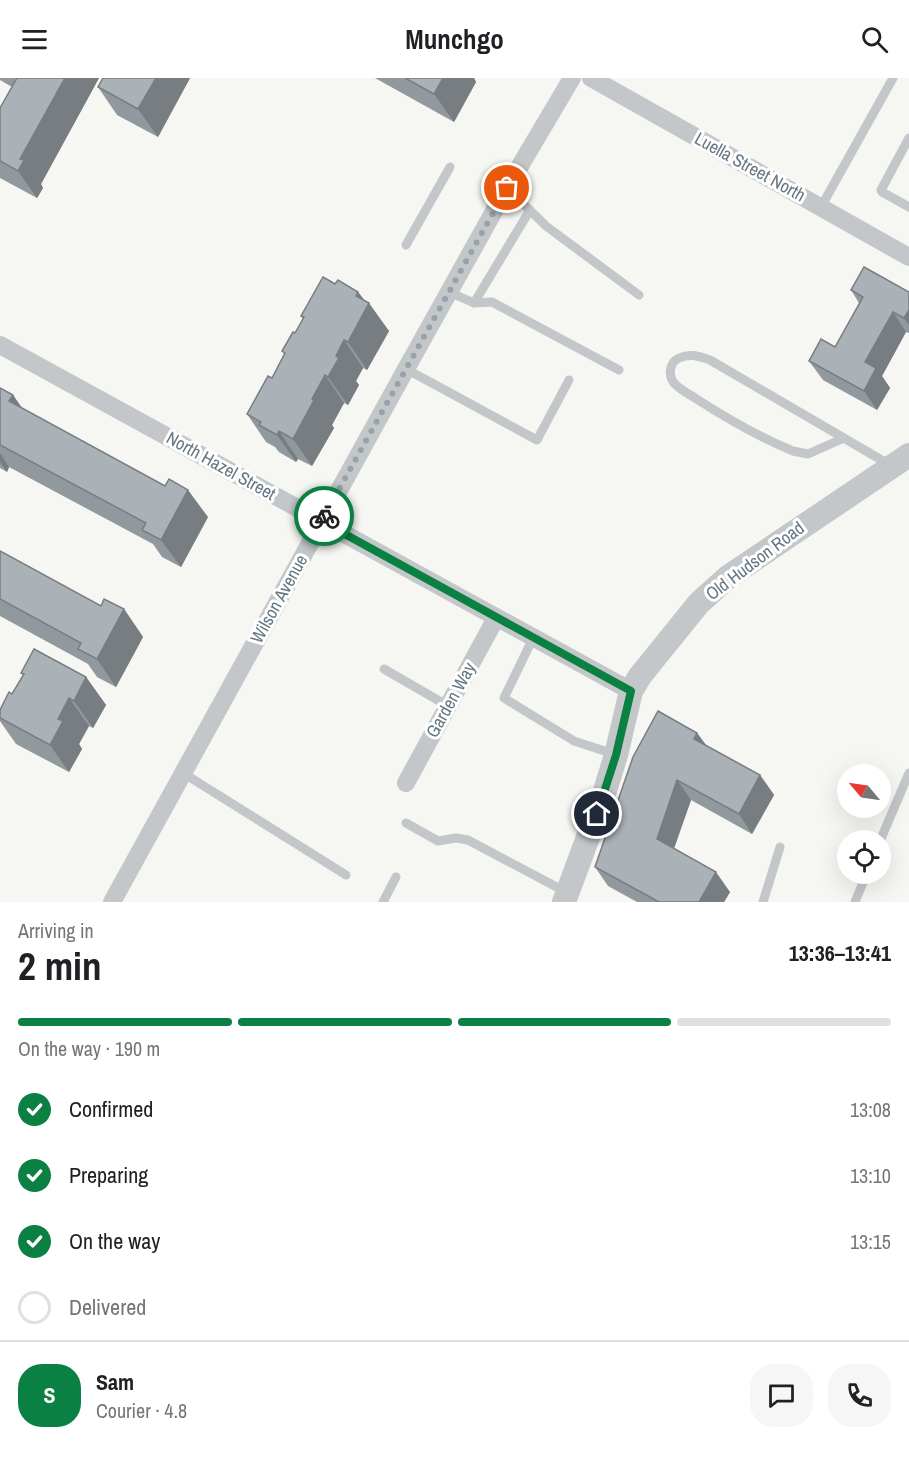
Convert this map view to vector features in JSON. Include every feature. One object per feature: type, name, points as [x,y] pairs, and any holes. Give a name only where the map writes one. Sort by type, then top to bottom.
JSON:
[{"type":"street","name":"Luella Street North","points":[[591,78],[909,257]]},
{"type":"street","name":"Wilson Avenue","points":[[112,902],[321,521],[568,79]]},
{"type":"street","name":"North Hazel Street","points":[[0,345],[631,691]]},
{"type":"street","name":"Old Hudson Road","points":[[566,897],[604,794],[631,691],[640,676],[699,603],[728,577],[900,460]]},
{"type":"street","name":"Garden Way","points":[[406,783],[496,618]]},
{"type":"lane","points":[[821,207],[893,78]]},
{"type":"lane","points":[[909,138],[881,190],[909,207]]},
{"type":"lane","points":[[406,245],[450,167]]},
{"type":"lane","points":[[507,188],[546,226],[639,295]]},
{"type":"lane","points":[[474,303],[530,210]]},
{"type":"lane","points":[[449,292],[474,303],[492,302],[619,370]]},
{"type":"lane","points":[[844,438],[808,454],[793,451],[716,411],[675,385],[671,377],[671,366],[675,360],[686,355],[710,360],[844,438],[900,460]]},
{"type":"lane","points":[[406,369],[537,440],[570,380]]},
{"type":"lane","points":[[533,638],[504,698],[574,741],[616,755]]},
{"type":"lane","points":[[384,669],[448,706]]},
{"type":"lane","points":[[183,773],[346,875]]},
{"type":"lane","points":[[885,830],[909,773]]},
{"type":"lane","points":[[406,823],[438,841],[456,838],[468,840],[566,897]]},
{"type":"lane","points":[[763,902],[780,847]]},
{"type":"lane","points":[[384,902],[396,878]]},
{"type":"lane","points":[[855,902],[862,884]]},
{"type":"building","points":[[17,78],[65,78],[20,159],[24,160],[18,171],[0,161],[0,108]]},
{"type":"building","points":[[103,78],[156,78],[138,109],[98,87]]},
{"type":"building","points":[[405,78],[443,78],[434,94]]},
{"type":"building","points":[[864,267],[909,292],[909,310],[904,318],[893,312],[865,362],[876,368],[864,391],[809,361],[821,339],[835,347],[863,297],[851,290]]},
{"type":"building","points":[[323,277],[335,284],[338,280],[358,292],[356,296],[369,303],[348,342],[344,340],[336,356],[339,358],[328,377],[325,375],[293,439],[279,431],[277,435],[259,425],[261,422],[247,414],[268,376],[272,378],[285,353],[282,351],[304,317],[301,316]]},
{"type":"building","points":[[0,388],[13,395],[9,401],[165,486],[169,479],[188,490],[161,540],[142,530],[146,523],[0,445]]},
{"type":"building","points":[[0,551],[101,606],[104,599],[124,609],[97,659],[78,649],[81,643],[0,599]]},
{"type":"building","points":[[34,649],[86,677],[74,701],[69,698],[58,719],[63,721],[50,745],[0,718],[0,710],[9,692],[12,694],[24,674],[21,673]]},
{"type":"building","points":[[658,711],[697,733],[694,739],[760,775],[739,814],[677,780],[657,839],[716,872],[699,902],[659,902],[595,867],[633,757]]},
{"type":"way so far","points":[[324,516],[507,188]]},
{"type":"route","points":[[324,516],[321,521],[631,691],[616,755],[597,814]]}]
